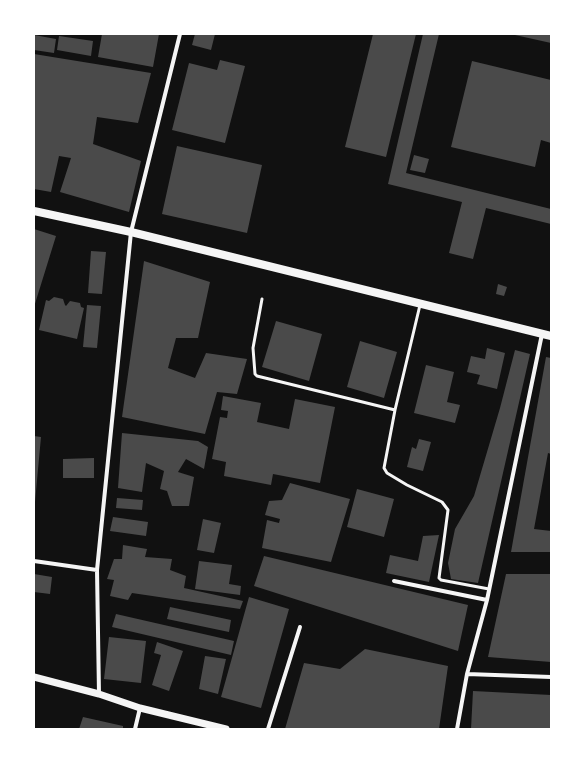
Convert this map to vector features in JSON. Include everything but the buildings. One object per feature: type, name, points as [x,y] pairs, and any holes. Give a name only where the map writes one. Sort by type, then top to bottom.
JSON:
[{"type":"main road","points":[[34,211],[131,232],[551,336]]},
{"type":"street","points":[[99,694],[97,570],[131,232],[180,34]]},
{"type":"street","points":[[457,729],[467,674],[487,600],[542,334]]},
{"type":"street","points":[[34,561],[97,570]]},
{"type":"street","points":[[394,581],[487,600]]},
{"type":"street","points":[[268,729],[300,628]]},
{"type":"street","points":[[467,674],[551,677]]},
{"type":"street","points":[[34,677],[99,694],[140,708],[226,729]]},
{"type":"street","points":[[135,729],[140,708]]},
{"type":"lane","points":[[262,299],[253,348],[255,374],[257,376],[395,410]]},
{"type":"lane","points":[[421,304],[395,410],[384,468],[387,473],[407,485],[442,502],[448,510],[438,578],[441,580],[489,589]]}]
